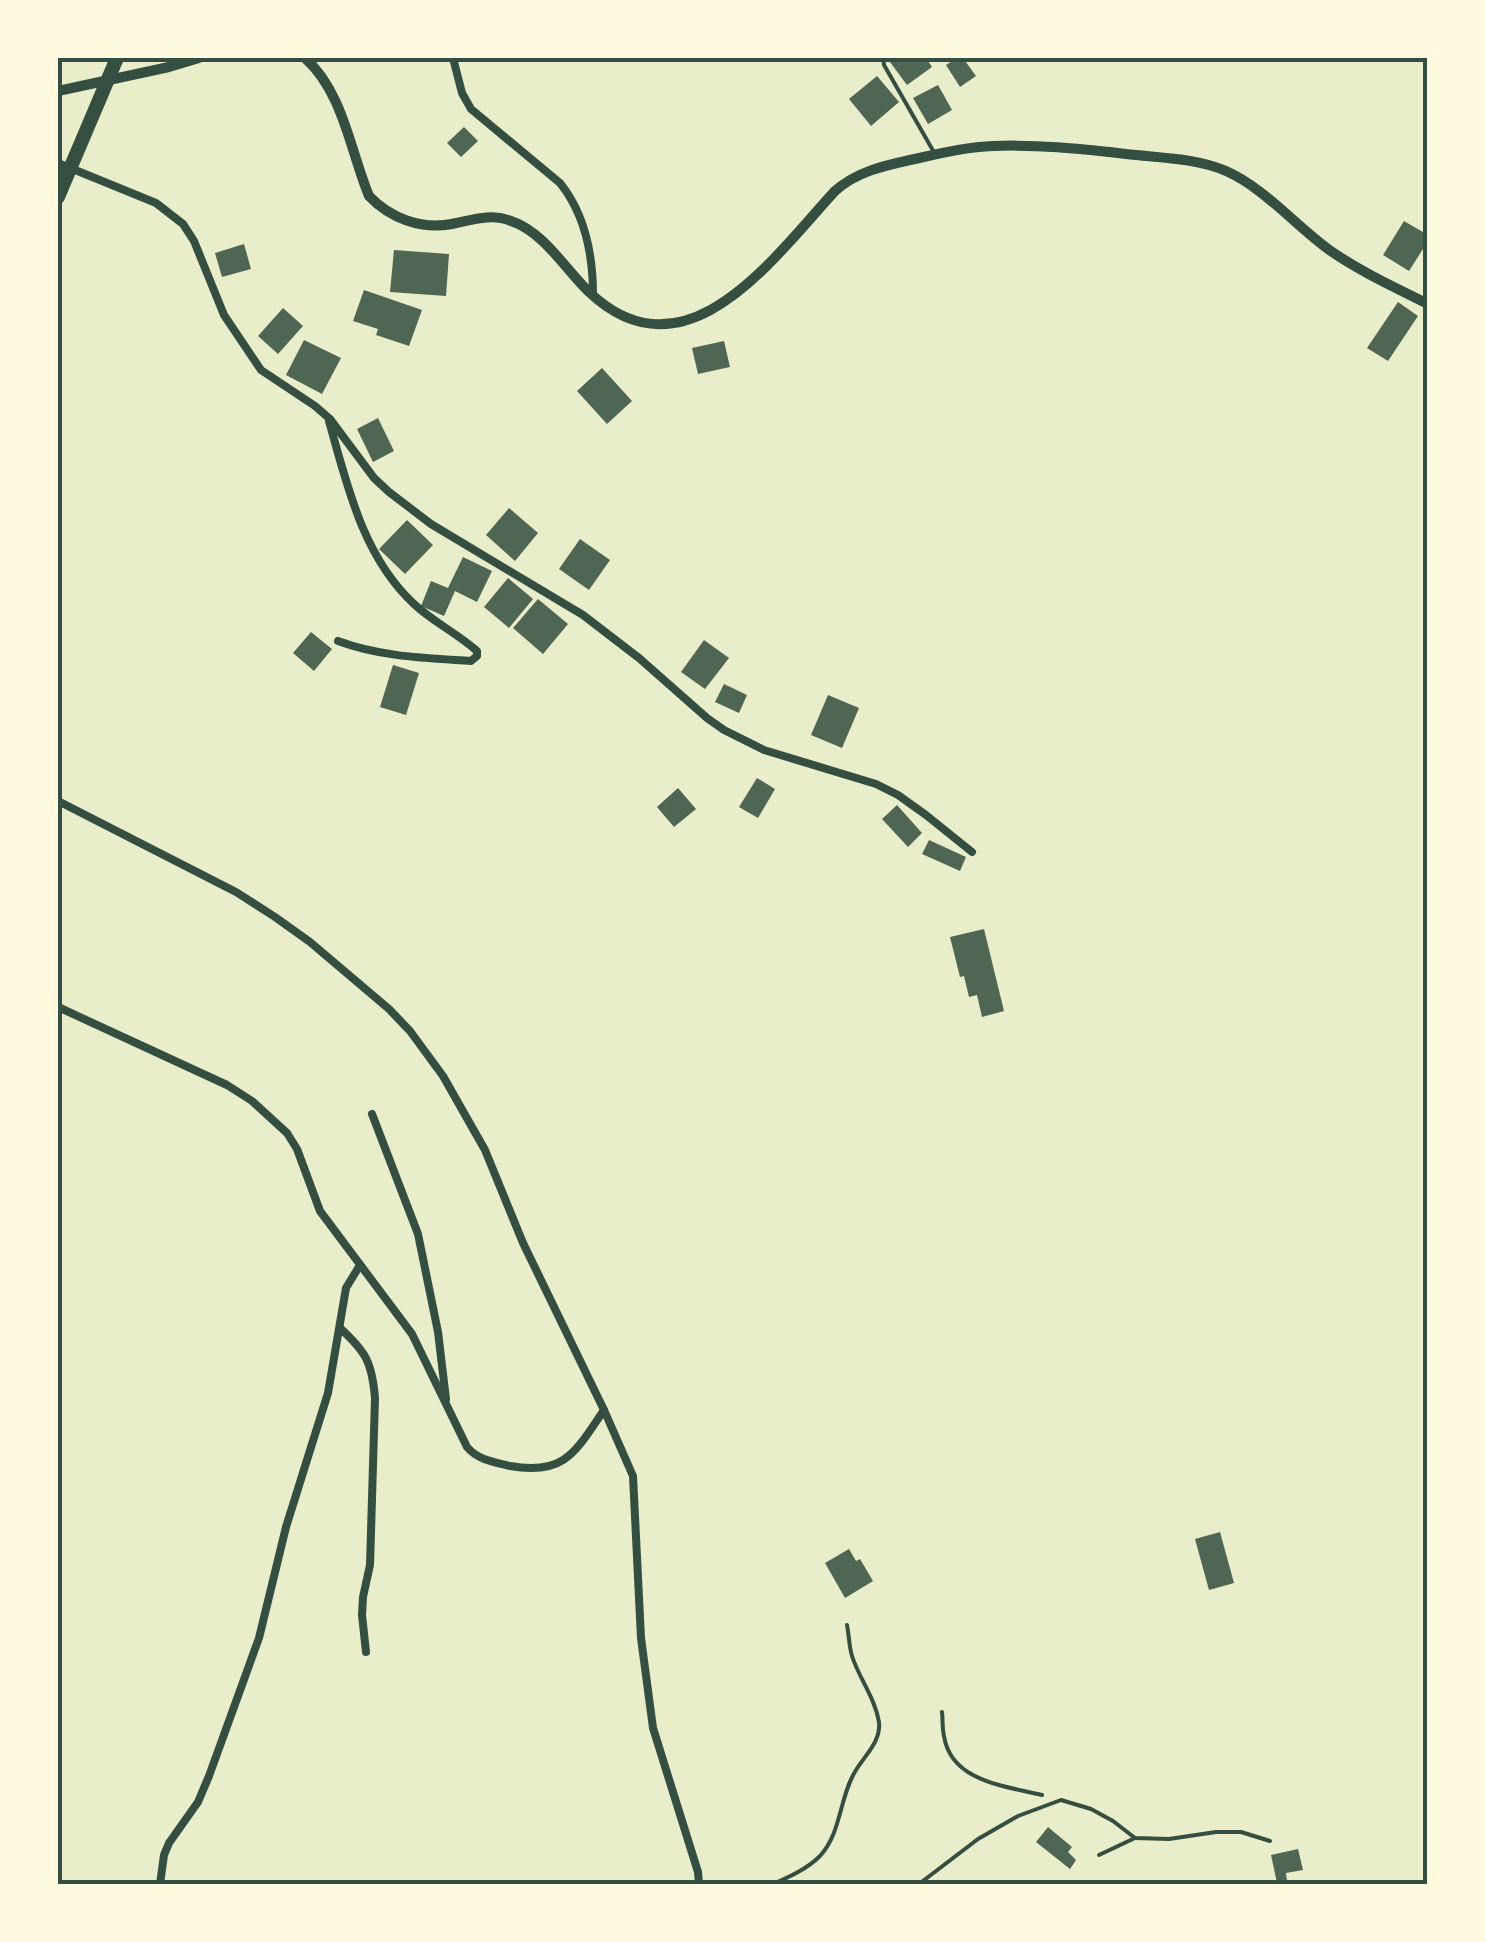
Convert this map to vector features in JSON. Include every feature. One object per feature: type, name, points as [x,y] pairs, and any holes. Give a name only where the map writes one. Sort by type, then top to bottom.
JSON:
[{"type":"highway","points":[[58,196],[116,58]]},
{"type":"street","points":[[58,91],[199,58]]},
{"type":"street","points":[[305,58],[321,74],[333,95],[369,196],[379,207],[423,225],[448,225],[492,216],[516,222],[542,240],[593,295],[636,320],[669,324],[688,321],[733,297],[846,181],[883,166],[992,146],[1061,147],[1200,163],[1225,170],[1336,255],[1428,304]]},
{"type":"street","points":[[453,58],[462,93],[471,109],[560,183],[570,196],[592,262],[593,295]]},
{"type":"street","points":[[58,164],[156,203],[183,224],[224,314],[261,370],[328,417],[374,478],[431,524],[584,615],[707,718],[764,750],[876,784],[898,795],[972,852]]},
{"type":"street","points":[[328,417],[369,544],[410,601],[465,640],[477,650],[477,656],[471,661],[392,655],[338,641]]},
{"type":"street","points":[[58,802],[236,892],[276,917],[388,1008],[410,1030],[443,1076],[484,1150],[632,1476],[641,1638],[653,1728],[699,1884]]},
{"type":"street","points":[[58,1007],[226,1084],[272,1118],[297,1149],[320,1212],[412,1334],[473,1453],[530,1469],[555,1465],[575,1451],[604,1410]]},
{"type":"street","points":[[372,1114],[418,1234],[438,1332],[447,1404]]},
{"type":"street","points":[[160,1884],[164,1855],[198,1802],[259,1638],[286,1528],[328,1393],[346,1288],[360,1265]]},
{"type":"street","points":[[340,1328],[368,1358],[374,1385],[370,1566],[362,1598],[366,1652]]},
{"type":"lane","points":[[883,58],[936,154]]},
{"type":"lane","points":[[919,1884],[978,1839],[1018,1816],[1061,1800],[1090,1809],[1135,1838]]},
{"type":"lane","points":[[1099,1856],[1135,1838],[1170,1840],[1241,1832],[1270,1841]]},
{"type":"path","points":[[773,1884],[796,1874],[818,1858],[831,1842],[854,1772],[878,1737],[879,1723],[852,1656],[847,1625]]},
{"type":"path","points":[[942,1712],[944,1741],[957,1764],[972,1776],[993,1785],[1061,1800]]},
{"type":"building","points":[[887,58],[926,58],[932,67],[907,85]]},
{"type":"building","points":[[963,58],[976,76],[960,87],[946,65]]},
{"type":"building","points":[[877,76],[899,102],[871,126],[849,99]]},
{"type":"building","points":[[938,85],[952,110],[928,124],[913,98]]},
{"type":"building","points":[[464,127],[478,141],[461,157],[447,143]]},
{"type":"building","points":[[1404,221],[1428,235],[1409,271],[1383,255]]},
{"type":"building","points":[[244,244],[251,269],[222,277],[215,253]]},
{"type":"building","points":[[394,250],[449,254],[446,296],[390,292]]},
{"type":"building","points":[[364,290],[422,310],[409,346],[376,335],[378,329],[353,321]]},
{"type":"building","points":[[1398,302],[1418,316],[1388,361],[1367,348]]},
{"type":"building","points":[[283,308],[303,326],[278,354],[258,336]]},
{"type":"building","points":[[304,340],[341,358],[322,394],[286,375]]},
{"type":"building","points":[[724,341],[730,367],[698,374],[692,348]]},
{"type":"building","points":[[602,368],[632,401],[607,424],[577,391]]},
{"type":"building","points":[[378,418],[394,451],[373,462],[357,429]]},
{"type":"building","points":[[509,508],[538,533],[515,561],[486,535]]},
{"type":"building","points":[[407,520],[433,545],[405,574],[379,549]]},
{"type":"building","points":[[580,539],[610,560],[589,590],[559,569]]},
{"type":"building","points":[[463,557],[492,571],[477,602],[455,591],[444,616],[421,606],[431,581],[448,588]]},
{"type":"building","points":[[508,578],[533,599],[509,628],[484,607]]},
{"type":"building","points":[[538,599],[568,624],[543,654],[513,628]]},
{"type":"building","points":[[311,632],[332,649],[314,671],[293,653]]},
{"type":"building","points":[[704,640],[729,658],[705,689],[681,672]]},
{"type":"building","points":[[393,665],[419,673],[406,715],[380,707]]},
{"type":"building","points":[[724,684],[747,695],[739,713],[715,702]]},
{"type":"building","points":[[828,695],[859,708],[842,748],[811,735]]},
{"type":"building","points":[[757,778],[775,789],[758,818],[739,807]]},
{"type":"building","points":[[678,788],[696,809],[674,827],[657,807]]},
{"type":"building","points":[[897,805],[922,833],[908,847],[882,819]]},
{"type":"building","points":[[929,840],[966,857],[960,871],[922,854]]},
{"type":"building","points":[[984,929],[1004,1011],[982,1017],[977,995],[969,997],[964,976],[960,977],[950,937]]},
{"type":"building","points":[[1220,1532],[1234,1583],[1209,1590],[1195,1539]]},
{"type":"building","points":[[849,1549],[873,1581],[845,1598],[825,1563]]},
{"type":"building","points":[[1048,1827],[1072,1847],[1068,1852],[1076,1860],[1070,1869],[1036,1842]]},
{"type":"building","points":[[1298,1849],[1303,1870],[1286,1873],[1287,1881],[1277,1883],[1271,1855]]}]
